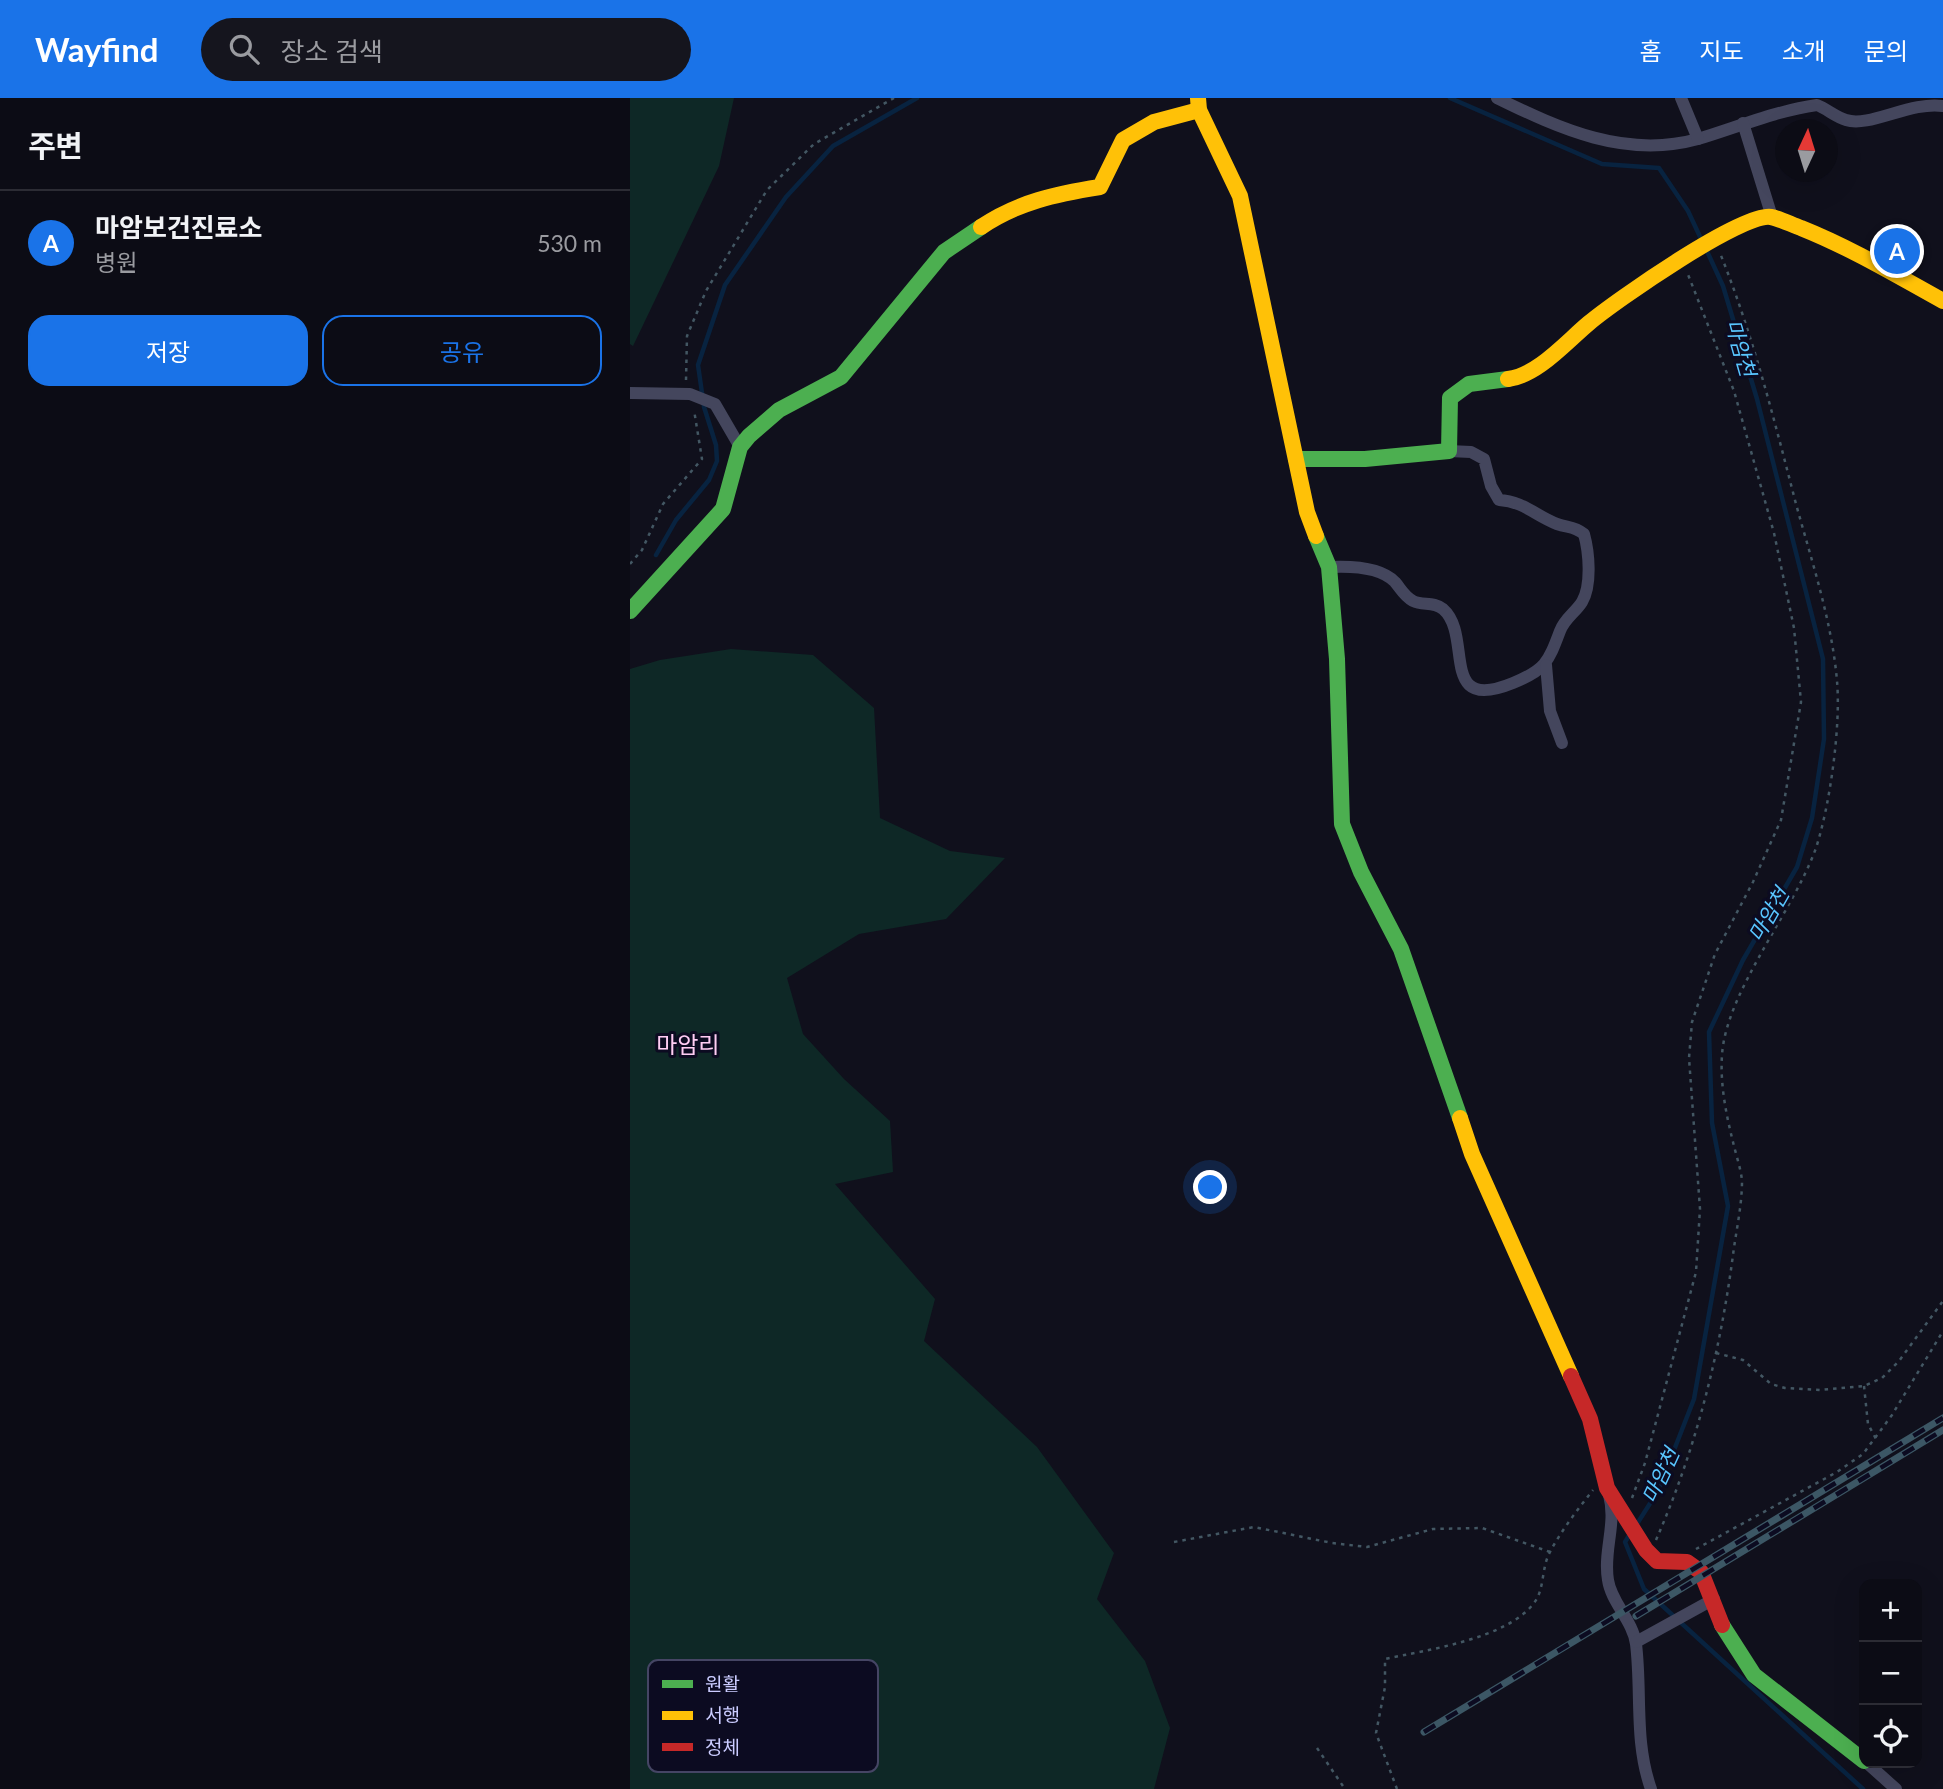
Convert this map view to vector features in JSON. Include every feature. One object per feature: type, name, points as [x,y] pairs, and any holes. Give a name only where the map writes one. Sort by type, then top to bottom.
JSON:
[{"type":"street","points":[[1497,98],[1609,142],[1635,147],[1698,139],[1742,123],[1817,105],[1846,120],[1860,121],[1925,103],[1943,106]]},
{"type":"street","points":[[1681,98],[1698,139]]},
{"type":"street","points":[[630,611],[687,546],[707,530],[723,509],[740,447],[761,423],[841,377],[904,304],[944,252],[977,227],[1016,206],[1058,194],[1100,187],[1123,139],[1154,122],[1198,104],[1240,195],[1257,289],[1307,512],[1329,566],[1337,659],[1342,824],[1361,872],[1401,949],[1472,1154],[1590,1419],[1607,1488],[1613,1530],[1607,1567],[1608,1584],[1636,1642],[1637,1713],[1651,1789]]},
{"type":"street","points":[[1742,123],[1772,217]]},
{"type":"street","points":[[1449,451],[1450,398],[1457,390],[1469,384],[1524,377],[1598,315],[1684,258],[1760,217],[1772,217],[1862,254],[1943,302]]},
{"type":"street","points":[[630,393],[692,395],[715,404],[740,447]]},
{"type":"street","points":[[1296,459],[1471,452],[1484,459],[1491,486],[1499,500],[1531,507],[1558,524],[1575,526],[1584,534],[1588,564],[1583,601],[1565,618],[1546,665],[1550,711],[1562,743]]},
{"type":"street","points":[[1329,566],[1358,567],[1376,572],[1393,580],[1404,595],[1416,603],[1432,603],[1444,610],[1455,640],[1460,670],[1468,683],[1478,690],[1488,693],[1521,680],[1546,665]]},
{"type":"street","points":[[1607,1488],[1648,1552],[1657,1561],[1688,1562],[1701,1572],[1726,1634],[1754,1675],[1859,1757]]},
{"type":"street","points":[[1636,1642],[1714,1599]]},
{"type":"street","points":[[1873,1768],[1896,1789]]},
{"type":"path","points":[[630,564],[642,550],[663,504],[702,458],[699,425],[685,361],[687,336],[732,242],[766,190],[814,144],[894,98]]},
{"type":"path","points":[[1648,1552],[1679,1487],[1716,1353],[1727,1302],[1742,1178],[1724,1098],[1722,1055],[1728,1026],[1746,982],[1784,918],[1816,846],[1831,775],[1837,704],[1837,681],[1816,576],[1771,406],[1737,293],[1713,241]]},
{"type":"path","points":[[1625,1516],[1645,1464],[1696,1272],[1700,1209],[1689,1058],[1692,1022],[1715,954],[1772,845],[1781,820],[1801,702],[1794,628],[1774,533],[1734,391],[1684,258]]},
{"type":"path","points":[[1716,1353],[1743,1360],[1771,1384],[1785,1388],[1820,1390],[1864,1386],[1882,1378],[1899,1362],[1943,1301]]},
{"type":"path","points":[[1674,1562],[1837,1472],[1863,1454],[1876,1439],[1943,1331]]},
{"type":"path","points":[[1864,1386],[1868,1424],[1876,1439]]},
{"type":"path","points":[[1398,1789],[1376,1733],[1385,1687],[1385,1659],[1421,1653],[1467,1639],[1503,1626],[1524,1614],[1536,1601],[1550,1552],[1593,1489],[1607,1488]]},
{"type":"path","points":[[1174,1542],[1265,1528],[1332,1543],[1367,1547],[1433,1529],[1482,1528],[1550,1552]]},
{"type":"path","points":[[1317,1748],[1345,1789]]},
{"type":"green space","points":[[630,98],[734,98],[719,166],[633,346],[630,344]]},
{"type":"green space","points":[[731,649],[813,655],[874,708],[880,818],[950,851],[1005,858],[946,919],[859,934],[787,978],[803,1034],[844,1079],[890,1121],[893,1172],[835,1184],[935,1299],[924,1341],[1037,1447],[1114,1553],[1097,1599],[1145,1661],[1170,1728],[1154,1789],[630,1789],[630,669],[660,660]]},
{"type":"waterway","points":[[656,555],[676,520],[709,480],[717,461],[716,445],[704,407],[698,365],[725,285],[786,197],[833,146],[917,98]]},
{"type":"waterway","name":"마암천","points":[[1450,98],[1602,164],[1659,168],[1688,211],[1702,241]]},
{"type":"waterway","name":"마암천","points":[[1635,1527],[1658,1491],[1694,1399],[1728,1206],[1712,1123],[1709,1032],[1743,960],[1797,867],[1812,818],[1824,739],[1823,659],[1757,399],[1723,286],[1706,249]]},
{"type":"waterway","name":"마암천","points":[[1630,1534],[1625,1542],[1644,1589],[1863,1789]]},
{"type":"railway","points":[[1424,1732],[1943,1418]]},
{"type":"railway","points":[[1636,1616],[1943,1430]]},
{"type":"traffic: fast","points":[[630,611],[723,509],[740,447],[749,436],[779,410],[841,377],[944,252],[981,227]]},
{"type":"traffic: fast","points":[[1296,459],[1365,459],[1449,451],[1450,398],[1469,384],[1508,379]]},
{"type":"traffic: fast","points":[[1316,536],[1329,567],[1337,659],[1342,824],[1361,872],[1401,949],[1460,1118]]},
{"type":"traffic: fast","points":[[1722,1625],[1754,1675],[1859,1757]]},
{"type":"traffic: slow","points":[[1198,98],[1199,110],[1240,196],[1307,512],[1316,536]]},
{"type":"traffic: slow","points":[[981,227],[1023,205],[1100,187],[1123,140],[1154,122],[1199,110]]},
{"type":"traffic: slow","points":[[1508,379],[1540,365],[1603,312],[1651,278],[1734,228],[1756,219],[1775,218],[1820,236],[1943,301]]},
{"type":"traffic: slow","points":[[1460,1118],[1472,1154],[1571,1376]]},
{"type":"traffic: jam","points":[[1571,1376],[1590,1419],[1607,1488],[1646,1550],[1657,1561],[1687,1562],[1701,1572],[1722,1625]]},
{"type":"place","name":"마암보건진료소","points":[[1897,251]]},
{"type":"district","name":"마암리","points":[[688,1045]]}]
